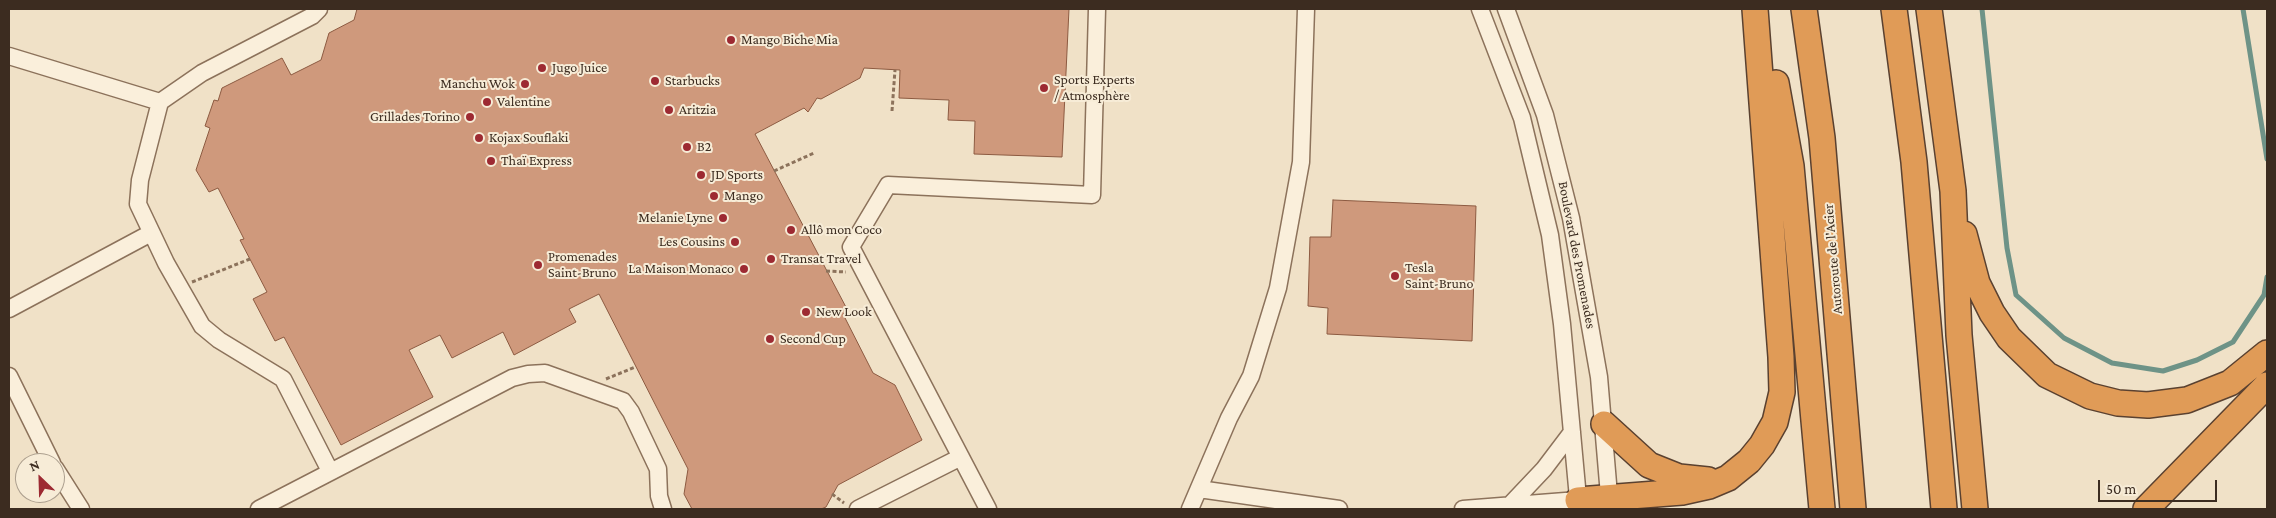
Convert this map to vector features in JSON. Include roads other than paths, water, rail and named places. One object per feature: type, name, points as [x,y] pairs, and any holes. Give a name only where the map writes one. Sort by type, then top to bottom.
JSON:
[{"type":"highway","points":[[1579,505],[1610,503],[1691,491],[1728,478],[1749,461],[1775,422],[1782,392],[1779,306],[1755,9]]},
{"type":"highway","points":[[1762,9],[1791,166],[1822,509]]},
{"type":"highway","name":"Autoroute de l'Acier","points":[[1804,9],[1822,138],[1853,509]]},
{"type":"highway","points":[[1894,9],[1914,162],[1944,509]]},
{"type":"highway","points":[[1929,9],[1953,191],[1959,334],[1974,509]]},
{"type":"highway","points":[[1953,191],[1977,283],[1992,313],[2009,338],[2023,354],[2047,375],[2063,384],[2090,396],[2118,403],[2148,406],[2176,403],[2202,396],[2230,383],[2267,353]]},
{"type":"highway","points":[[2146,509],[2267,386]]},
{"type":"highway","points":[[1604,424],[1641,459],[1666,473],[1691,479],[1728,478]]},
{"type":"street","points":[[319,9],[304,20],[202,73],[160,102],[140,180],[138,204],[151,233],[202,326],[219,340],[283,379],[330,471]]},
{"type":"street","points":[[988,509],[851,247],[888,185],[1092,195],[1097,9]]},
{"type":"street","points":[[1191,509],[1229,418],[1251,376],[1278,288],[1301,162],[1306,9]]},
{"type":"street","name":"Boulevard des Promenades","points":[[1480,9],[1522,118],[1545,210],[1560,298],[1579,505]]},
{"type":"street","name":"Boulevard des Promenades","points":[[1506,9],[1530,70],[1559,164],[1593,341],[1604,424],[1610,503]]},
{"type":"street","points":[[9,56],[160,102]]},
{"type":"street","points":[[9,309],[151,233]]},
{"type":"street","points":[[259,509],[512,378],[545,373],[623,401],[631,412],[658,469],[659,496],[663,509]]},
{"type":"street","points":[[9,376],[47,453]]},
{"type":"street","points":[[1508,506],[1544,469],[1572,432]]},
{"type":"street","points":[[858,509],[961,457]]},
{"type":"street","points":[[65,484],[81,509]]},
{"type":"street","points":[[1199,489],[1339,509]]},
{"type":"street","points":[[1463,509],[1579,505]]},
{"type":"waterway","points":[[1982,9],[2007,248],[2016,295],[2064,338],[2112,363],[2163,371],[2197,360],[2233,342],[2264,295],[2267,277]]},
{"type":"waterway","points":[[2243,9],[2267,159]]},
{"type":"place","name":"Mango Biche Mia","points":[[731,40]]},
{"type":"place","name":"Jugo Juice","points":[[542,68]]},
{"type":"place","name":"Starbucks","points":[[655,81]]},
{"type":"place","name":"Manchu Wok","points":[[525,84]]},
{"type":"place","name":"Sports Experts / Atmosphère","points":[[1044,88]]},
{"type":"place","name":"Valentine","points":[[487,102]]},
{"type":"place","name":"Aritzia","points":[[669,110]]},
{"type":"place","name":"Grillades Torino","points":[[470,117]]},
{"type":"place","name":"Kojax Souflaki","points":[[479,138]]},
{"type":"place","name":"B2","points":[[687,147]]},
{"type":"place","name":"Thaï Express","points":[[491,161]]},
{"type":"place","name":"JD Sports","points":[[701,175]]},
{"type":"place","name":"Mango","points":[[714,196]]},
{"type":"place","name":"Melanie Lyne","points":[[723,218]]},
{"type":"place","name":"Allô mon Coco","points":[[791,230]]},
{"type":"place","name":"Les Cousins","points":[[735,242]]},
{"type":"place","name":"Transat Travel","points":[[771,259]]},
{"type":"place","name":"Promenades Saint-Bruno","points":[[538,265]]},
{"type":"place","name":"La Maison Monaco","points":[[744,269]]},
{"type":"place","name":"Tesla Saint-Bruno","points":[[1395,276]]},
{"type":"place","name":"New Look","points":[[806,312]]},
{"type":"place","name":"Second Cup","points":[[770,339]]}]
